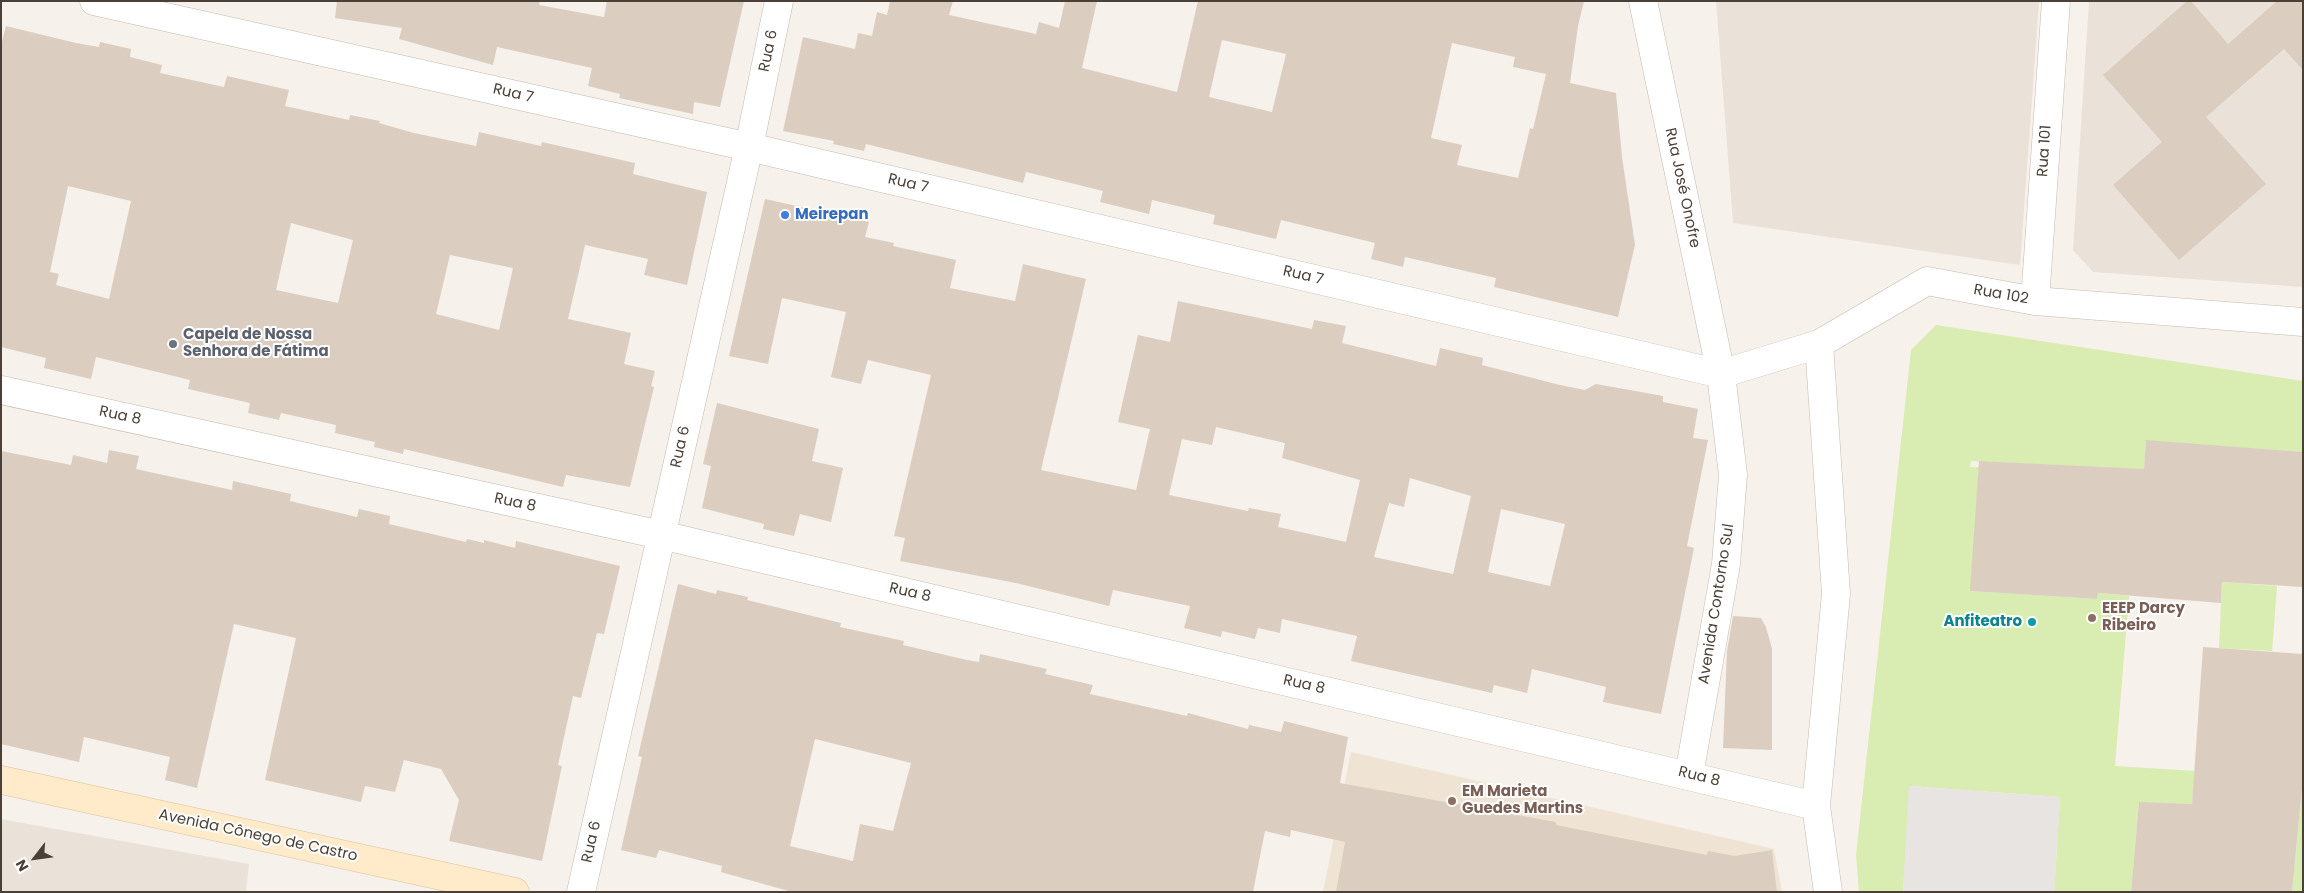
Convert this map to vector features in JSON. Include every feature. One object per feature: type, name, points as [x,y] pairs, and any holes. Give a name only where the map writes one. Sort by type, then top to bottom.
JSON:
[{"type":"main road","name":"Avenida Cônego de Castro","points":[[1,780],[515,892]]},
{"type":"street","name":"Rua 7","points":[[94,1],[749,147],[1721,374]]},
{"type":"street","name":"Rua 6","points":[[581,892],[749,147],[779,1]]},
{"type":"street","name":"Rua José Onofre","points":[[1643,1],[1721,374]]},
{"type":"street","name":"Rua 101","points":[[2035,301],[2056,1]]},
{"type":"street","name":"Rua 102","points":[[1721,374],[1819,344],[1926,282],[2035,301],[2303,322]]},
{"type":"street","points":[[1819,344],[1836,594],[1816,806],[1828,892]]},
{"type":"street","name":"Avenida Contorno Sul","points":[[1689,775],[1726,564],[1733,475],[1721,374]]},
{"type":"street","name":"Rua 8","points":[[1,390],[661,535],[1816,806]]},
{"type":"shaded area","points":[[1716,1],[2039,1],[2020,265],[1733,223]]},
{"type":"shaded area","points":[[2089,1],[2303,1],[2303,287],[2093,272],[2073,250]]},
{"type":"shaded area","name":"EM Marieta Guedes Martins","points":[[1351,752],[1774,849],[1782,892],[1323,892]]},
{"type":"shaded area","points":[[1909,786],[2060,797],[2054,892],[1903,892]]},
{"type":"shaded area","points":[[1,819],[249,864],[246,892],[1,892]]},
{"type":"green space","points":[[1936,325],[2303,381],[2303,452],[2146,441],[2138,569],[2057,465],[1971,461],[1970,467],[1979,467],[1971,591],[2097,599],[2098,593],[2129,596],[2115,766],[2195,771],[2192,804],[2139,803],[2131,892],[2054,892],[2060,797],[1910,786],[1903,892],[1859,892],[1856,855],[1911,350]]},
{"type":"green space","points":[[2222,582],[2277,586],[2272,651],[2219,648]]},
{"type":"green space","points":[[2303,778],[2303,892],[2292,892]]},
{"type":"building","points":[[337,1],[540,1],[539,5],[604,17],[607,1],[744,1],[720,107],[694,102],[693,114],[619,98],[620,94],[588,86],[592,68],[497,47],[493,65],[399,39],[402,28],[335,18]]},
{"type":"building","points":[[890,1],[953,1],[949,15],[1036,34],[1039,22],[1059,28],[1065,1],[1097,1],[1082,68],[1177,92],[1198,1],[1584,1],[1578,26],[1570,83],[1616,93],[1622,157],[1635,245],[1618,317],[1494,287],[1496,278],[1405,257],[1403,267],[1371,259],[1375,243],[1281,220],[1276,239],[1213,224],[1215,215],[1152,200],[1149,214],[1100,202],[1103,191],[1026,172],[1023,183],[866,144],[864,151],[833,144],[834,141],[783,131],[803,37],[855,49],[858,33],[872,36],[877,12],[887,15]],"holes":[[[1222,40],[1286,54],[1272,112],[1209,97]],[[1452,43],[1515,57],[1513,67],[1546,74],[1533,129],[1530,128],[1518,178],[1457,165],[1462,145],[1431,138]]]},
{"type":"building","points":[[2187,1],[2191,1],[2228,44],[2277,1],[2303,1],[2303,70],[2284,49],[2206,117],[2266,184],[2179,260],[2113,185],[2162,142],[2103,75]]},
{"type":"building","points":[[6,26],[99,47],[100,42],[131,49],[130,57],[162,65],[160,73],[224,87],[227,76],[289,90],[285,106],[349,120],[350,115],[380,121],[379,123],[414,133],[476,146],[479,132],[541,146],[542,142],[635,163],[633,174],[707,192],[687,285],[644,275],[648,259],[585,245],[568,319],[631,333],[624,364],[655,371],[651,386],[654,387],[630,487],[566,475],[563,487],[404,449],[403,454],[374,447],[375,442],[335,433],[336,425],[281,413],[279,420],[248,413],[250,403],[188,389],[190,380],[96,357],[91,379],[44,368],[46,358],[1,347],[1,45]],"holes":[[[68,186],[131,201],[109,299],[56,285],[59,274],[50,272]],[[291,223],[353,240],[338,303],[276,290]],[[450,255],[513,268],[499,330],[436,314]]]},
{"type":"building","points":[[765,199],[869,222],[865,237],[894,243],[893,246],[956,260],[950,288],[1015,301],[1023,264],[1086,279],[1041,470],[1136,490],[1150,429],[1118,422],[1138,335],[1170,342],[1178,301],[1312,329],[1314,320],[1346,326],[1342,343],[1436,366],[1440,348],[1483,358],[1482,365],[1560,385],[1585,390],[1596,384],[1663,396],[1663,402],[1698,409],[1693,438],[1708,440],[1687,546],[1694,548],[1661,714],[1603,702],[1606,687],[1532,669],[1527,693],[1494,685],[1492,693],[1351,661],[1357,636],[1282,619],[1280,633],[1258,628],[1255,639],[1222,631],[1221,637],[1184,628],[1190,606],[1113,590],[1109,606],[1016,583],[900,561],[905,538],[894,536],[931,375],[868,360],[861,384],[831,377],[846,312],[782,298],[768,364],[729,356]],"holes":[[[1216,427],[1285,443],[1282,458],[1360,480],[1346,542],[1278,527],[1281,514],[1249,508],[1248,511],[1169,495],[1182,439],[1212,445]],[[1410,478],[1471,496],[1453,574],[1374,557],[1389,503],[1404,507]],[[1501,509],[1565,524],[1550,586],[1488,572]]]},
{"type":"building","points":[[717,403],[819,429],[812,461],[843,468],[831,522],[800,514],[794,536],[763,529],[764,524],[702,508],[711,466],[703,464]]},
{"type":"building","points":[[2146,440],[2303,452],[2303,587],[2222,582],[2221,603],[2098,593],[2097,599],[1970,591],[1979,461],[2144,469]]},
{"type":"building","points":[[109,450],[139,456],[136,469],[232,490],[233,481],[291,494],[290,501],[357,517],[359,509],[390,516],[389,524],[466,542],[467,539],[484,543],[484,540],[515,548],[516,541],[620,566],[604,634],[597,633],[581,698],[573,696],[558,765],[562,766],[542,861],[449,841],[459,800],[441,769],[404,760],[395,792],[365,786],[361,802],[265,780],[296,638],[234,624],[197,788],[165,780],[170,757],[84,737],[79,762],[1,744],[1,451],[71,465],[73,455],[107,463]]},
{"type":"building","points":[[678,584],[716,594],[717,590],[748,597],[747,600],[841,623],[840,627],[904,641],[903,645],[967,660],[979,662],[980,654],[1047,669],[1045,674],[1093,685],[1090,694],[1187,716],[1188,713],[1248,729],[1249,725],[1281,732],[1284,721],[1348,737],[1340,783],[1556,822],[1556,825],[1707,855],[1708,851],[1734,856],[1772,850],[1777,892],[1336,892],[1345,842],[1291,830],[1290,837],[1265,831],[1253,892],[792,892],[721,872],[722,866],[659,850],[656,858],[621,850],[642,757],[638,756]],"holes":[[[815,739],[911,763],[893,831],[860,824],[853,861],[790,846]]]},
{"type":"building","points":[[1733,616],[1761,618],[1766,627],[1772,649],[1772,750],[1723,748],[1727,651]]},
{"type":"building","points":[[2203,647],[2303,654],[2303,778],[2292,892],[2131,892],[2139,802],[2192,804]]},
{"type":"place","name":"Meirepan","points":[[785,215]]},
{"type":"place","name":"Capela de Nossa Senhora de Fátima","points":[[173,344]]},
{"type":"place","name":"EEEP Darcy Ribeiro","points":[[2092,618]]},
{"type":"place","name":"Anfiteatro","points":[[2032,622]]},
{"type":"place","name":"EM Marieta Guedes Martins","points":[[1452,801]]}]
